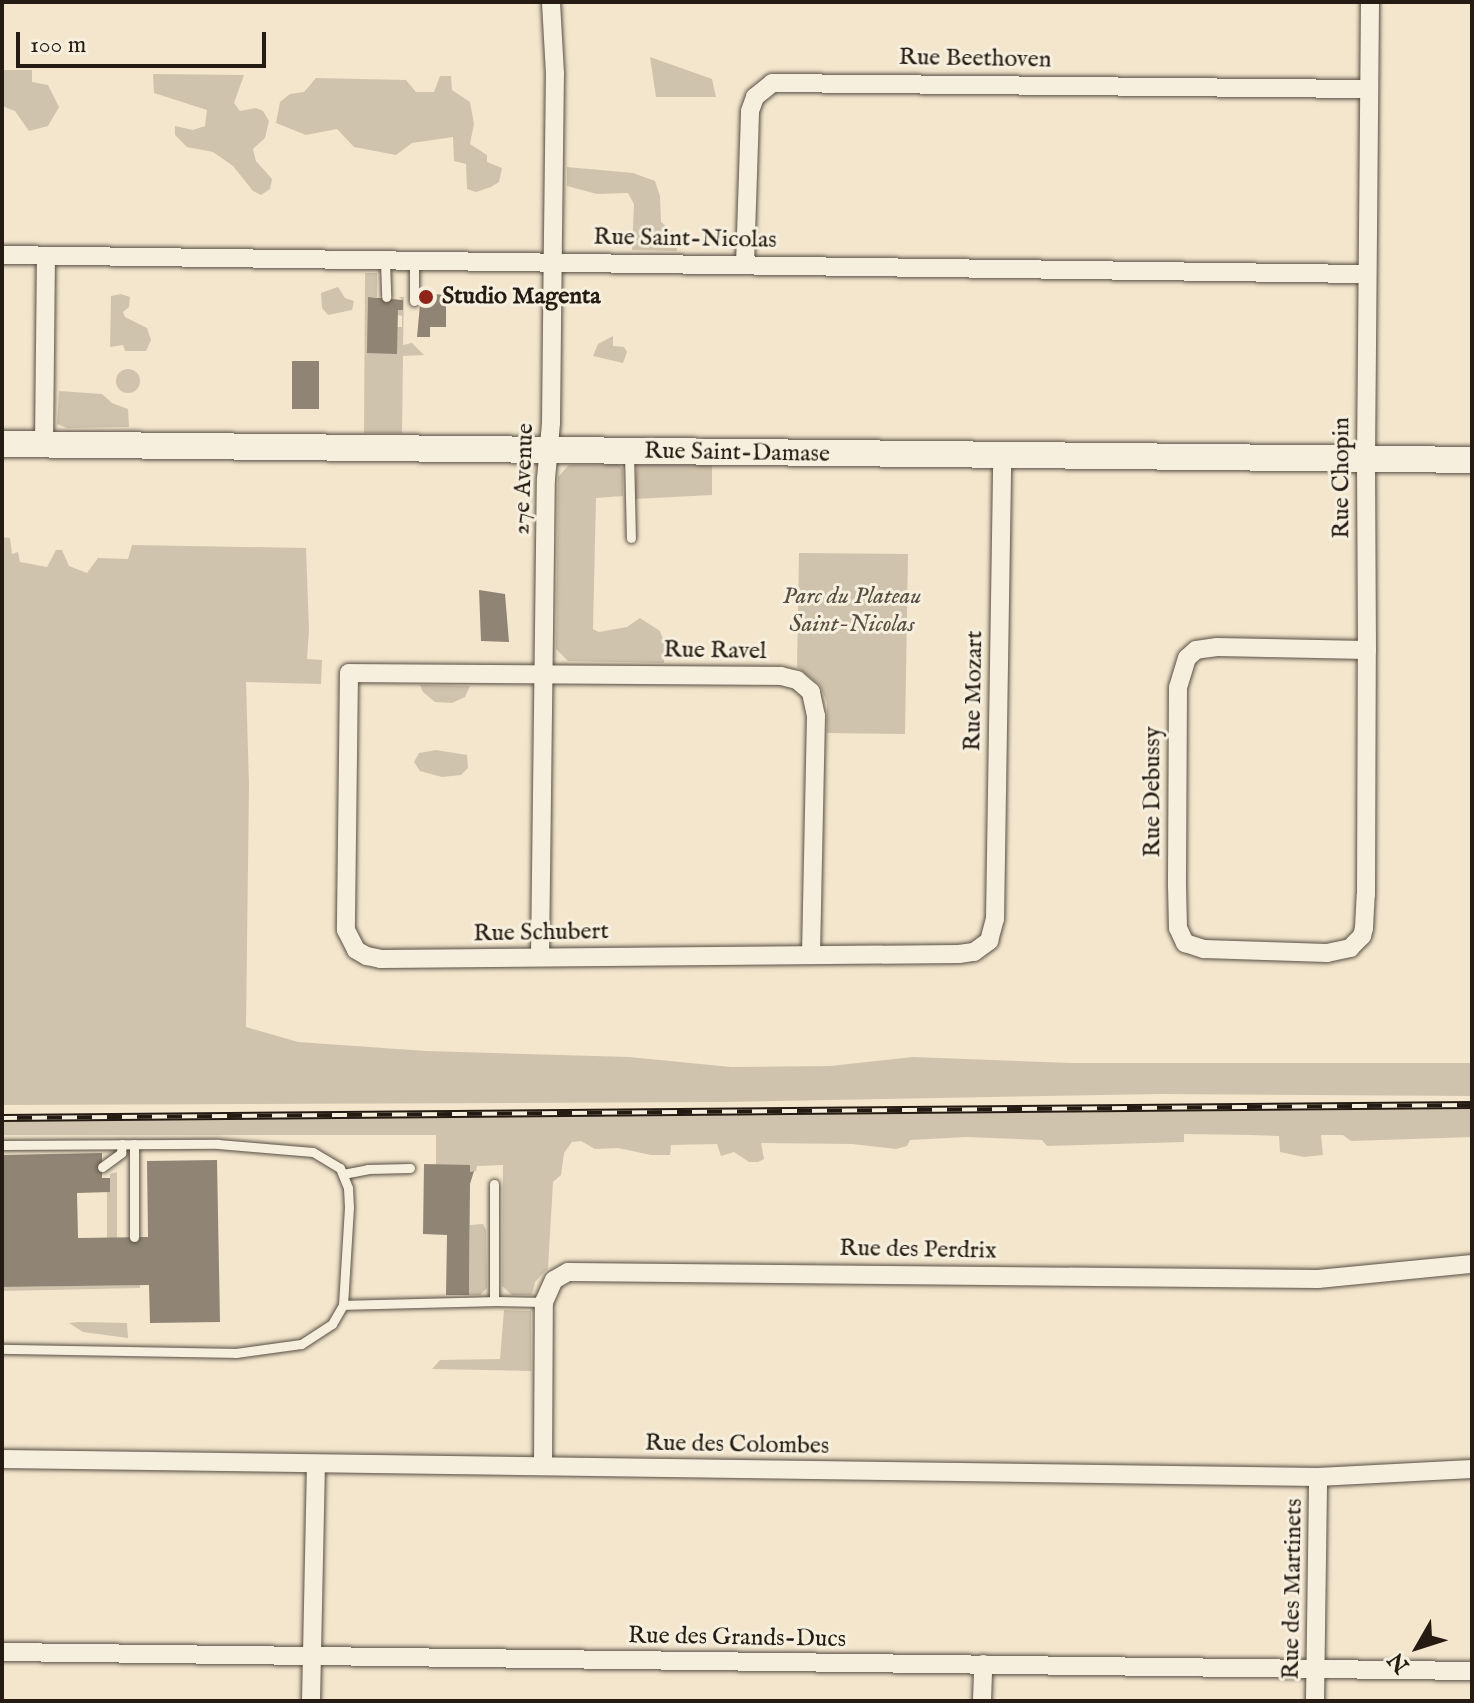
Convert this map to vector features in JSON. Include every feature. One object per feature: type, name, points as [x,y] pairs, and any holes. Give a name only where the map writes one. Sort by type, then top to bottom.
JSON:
[{"type":"street","name":"27e Avenue","points":[[540,957],[555,74],[551,2]]},
{"type":"street","name":"Rue Chopin","points":[[1350,948],[1362,936],[1366,905],[1370,2]]},
{"type":"street","name":"Rue Beethoven","points":[[745,264],[750,111],[755,97],[772,83],[1368,89]]},
{"type":"street","name":"Rue Saint-Nicolas","points":[[2,255],[1367,274]]},
{"type":"street","points":[[44,444],[46,256]]},
{"type":"street","name":"Rue Saint-Damase","points":[[2,444],[1472,460]]},
{"type":"street","name":"Rue Mozart","points":[[994,927],[1002,456]]},
{"type":"street","name":"Rue Debussy","points":[[1350,948],[1318,953],[1204,949],[1185,943],[1178,928],[1177,907],[1178,688],[1183,665],[1196,650],[1203,648],[1367,650]]},
{"type":"street","name":"Rue Ravel","points":[[349,673],[790,676],[805,685],[815,702],[816,716],[811,954]]},
{"type":"street","name":"Rue Schubert","points":[[349,673],[346,930],[352,944],[362,953],[381,959],[959,954],[985,945],[994,927]]},
{"type":"street","name":"Rue des Perdrix","points":[[544,1302],[549,1286],[560,1275],[591,1270],[1318,1279],[1472,1264]]},
{"type":"street","points":[[543,1466],[544,1302]]},
{"type":"street","name":"Rue des Colombes","points":[[2,1459],[1318,1477],[1472,1469]]},
{"type":"street","points":[[311,1701],[316,1464]]},
{"type":"street","name":"Rue des Martinets","points":[[1315,1701],[1318,1477]]},
{"type":"street","name":"Rue des Grands-Ducs","points":[[2,1652],[1472,1671]]},
{"type":"street","points":[[982,1701],[983,1664]]},
{"type":"lane","points":[[385,261],[386,297]]},
{"type":"lane","points":[[414,261],[414,301]]},
{"type":"lane","points":[[629,452],[631,538]]},
{"type":"lane","points":[[102,1167],[121,1153],[122,1144]]},
{"type":"lane","points":[[134,1144],[134,1237]]},
{"type":"lane","points":[[2,1145],[218,1144],[313,1152],[334,1162],[343,1174],[349,1207],[343,1305],[332,1324],[315,1338],[283,1349],[236,1353],[2,1349]]},
{"type":"lane","points":[[343,1174],[368,1169],[410,1168]]},
{"type":"lane","points":[[494,1184],[494,1301]]},
{"type":"lane","points":[[343,1305],[544,1302]]},
{"type":"green space","points":[[650,57],[712,79],[716,97],[656,97]]},
{"type":"green space","points":[[2,70],[32,70],[32,82],[48,85],[59,107],[48,126],[29,131],[15,111],[2,106]]},
{"type":"green space","points":[[153,74],[244,75],[234,103],[240,111],[256,108],[263,111],[269,121],[265,138],[253,149],[256,161],[272,179],[270,189],[261,195],[253,191],[233,166],[213,152],[187,147],[175,135],[175,126],[193,130],[205,126],[207,110],[154,93]]},
{"type":"green space","points":[[440,76],[451,76],[452,90],[470,102],[474,124],[470,144],[487,155],[487,162],[502,168],[499,182],[491,187],[476,192],[467,189],[466,164],[454,161],[453,137],[412,143],[396,155],[354,147],[337,129],[306,135],[276,123],[280,102],[290,94],[304,92],[316,78],[406,80],[416,92],[434,92]]},
{"type":"green space","points":[[567,167],[633,173],[655,181],[660,196],[661,222],[676,235],[677,251],[632,250],[634,204],[628,193],[597,194],[567,186]]},
{"type":"green space","points":[[365,273],[377,273],[377,297],[368,297],[397,327],[402,327],[402,316],[398,315],[398,310],[403,310],[403,301],[399,297],[404,297],[403,345],[412,343],[424,355],[403,356],[402,433],[364,433]]},
{"type":"green space","points":[[338,287],[345,298],[354,301],[352,310],[328,315],[322,308],[321,293]]},
{"type":"green space","points":[[121,294],[130,297],[129,307],[123,312],[125,317],[147,328],[151,340],[146,351],[125,351],[123,345],[110,347],[111,296]]},
{"type":"green space","points":[[613,336],[613,346],[624,347],[627,352],[623,363],[593,356],[598,344]]},
{"type":"green space","points":[[128,369],[137,372],[140,381],[137,390],[128,393],[119,390],[116,381],[119,372]]},
{"type":"green space","points":[[59,391],[102,394],[112,403],[128,409],[129,427],[67,428],[57,424]]},
{"type":"green space","points":[[618,464],[623,469],[623,496],[596,498],[593,629],[599,632],[627,627],[640,618],[660,631],[665,644],[664,663],[568,661],[556,649],[558,477],[569,465]]},
{"type":"green space","points":[[637,465],[712,465],[712,495],[634,499]]},
{"type":"green space","points":[[2,537],[10,538],[12,554],[18,552],[20,562],[47,567],[56,550],[62,550],[69,566],[87,573],[98,558],[128,559],[132,545],[306,548],[307,659],[322,660],[321,684],[246,682],[249,785],[246,1027],[298,1042],[426,1051],[629,1057],[731,1067],[830,1066],[913,1057],[1071,1063],[1472,1063],[1472,1096],[1159,1094],[720,1102],[2,1105]]},
{"type":"green space","name":"Parc du Plateau Saint-Nicolas","points":[[799,553],[908,554],[905,734],[827,733],[827,703],[820,685],[797,667]]},
{"type":"green space","points":[[420,685],[470,686],[465,697],[452,703],[435,702]]},
{"type":"green space","points":[[436,750],[467,755],[468,768],[461,775],[442,777],[420,771],[414,762],[419,753]]},
{"type":"green space","points":[[1472,1109],[1472,1137],[1351,1141],[1343,1135],[1321,1135],[1323,1155],[1304,1157],[1280,1152],[1279,1136],[1251,1135],[1184,1134],[1184,1142],[1047,1146],[1042,1140],[966,1137],[910,1140],[907,1146],[896,1149],[852,1144],[761,1143],[764,1159],[758,1162],[749,1162],[734,1152],[721,1156],[717,1144],[671,1145],[670,1155],[651,1155],[618,1148],[595,1149],[581,1141],[572,1142],[564,1153],[561,1175],[553,1182],[548,1268],[535,1282],[532,1295],[512,1295],[502,1286],[503,1165],[477,1166],[476,1171],[470,1172],[470,1165],[436,1165],[436,1135],[2,1135],[2,1121]]},
{"type":"green space","points":[[117,1172],[117,1238],[107,1238],[107,1192],[110,1192],[110,1174]]},
{"type":"green space","points":[[483,1224],[486,1230],[487,1288],[480,1295],[469,1295],[470,1225]]},
{"type":"green space","points":[[140,1285],[140,1288],[2,1291],[2,1287]]},
{"type":"green space","points":[[504,1310],[531,1311],[531,1371],[432,1369],[440,1360],[500,1359]]},
{"type":"green space","points":[[69,1323],[127,1323],[128,1338],[83,1332]]},
{"type":"building","points":[[421,293],[446,295],[446,327],[430,327],[430,337],[417,337]]},
{"type":"building","points":[[368,297],[403,300],[403,310],[398,310],[397,354],[367,353]]},
{"type":"building","points":[[292,361],[319,361],[319,409],[292,409]]},
{"type":"building","points":[[479,590],[505,594],[509,642],[481,641]]},
{"type":"building","points":[[102,1153],[102,1178],[110,1178],[110,1192],[77,1193],[78,1238],[148,1237],[147,1161],[217,1160],[220,1322],[150,1323],[149,1285],[2,1287],[2,1155]]},
{"type":"building","points":[[424,1164],[470,1165],[470,1172],[474,1171],[470,1184],[469,1295],[446,1295],[447,1235],[423,1234]]},
{"type":"railway","points":[[2,1118],[1472,1105]]},
{"type":"place","name":"Studio Magenta","points":[[426,297]]}]
